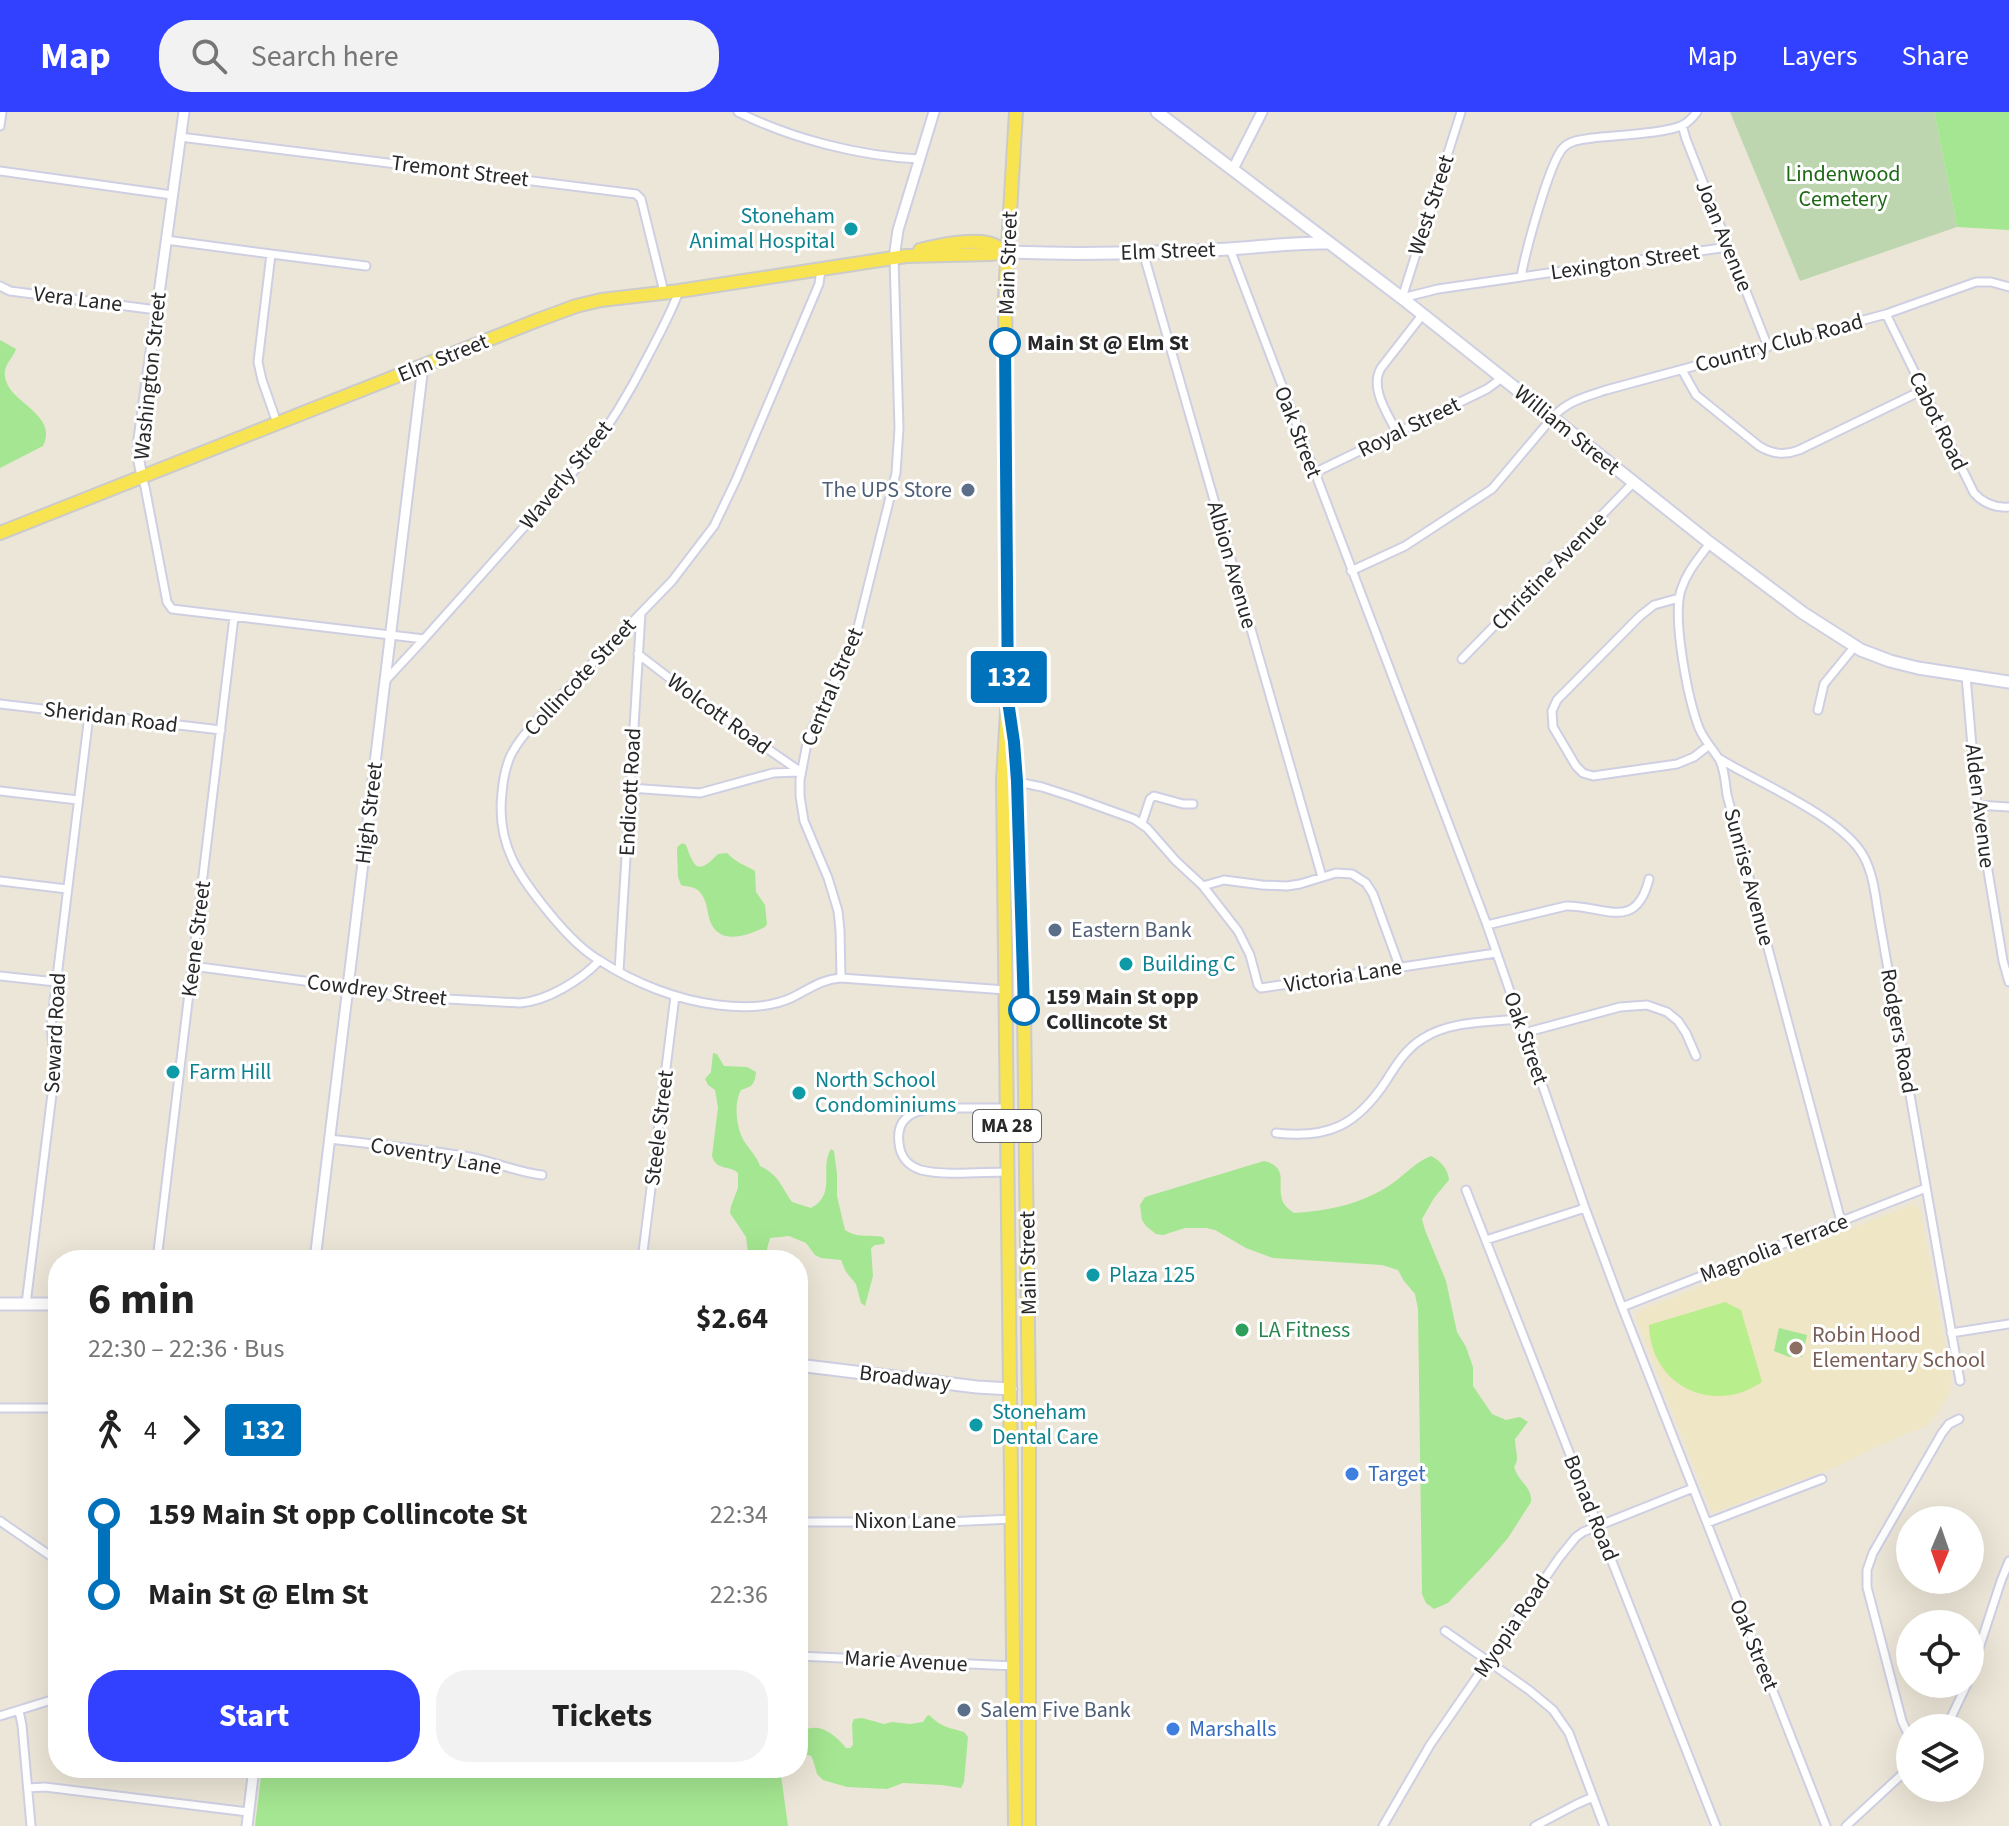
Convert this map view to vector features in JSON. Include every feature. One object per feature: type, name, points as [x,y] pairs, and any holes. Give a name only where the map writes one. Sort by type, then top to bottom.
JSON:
[{"type":"main road","name":"Main Street","points":[[1015,1826],[1004,884],[1014,742],[1008,701],[1005,312],[1016,112]]},
{"type":"main road","name":"William Street","points":[[1157,112],[1423,314],[1710,543],[1803,613],[1855,646],[1897,664],[2009,682]]},
{"type":"main road","name":"Elm Street","points":[[0,533],[576,306],[601,300],[900,257],[1007,252],[1092,254],[1328,243]]},
{"type":"main road","name":"Main Street","points":[[1010,781],[1020,891],[1025,1042],[1029,1826]]},
{"type":"main road","points":[[1004,884],[1015,885],[1020,891]]},
{"type":"main road","points":[[1006,1030],[1012,1041],[1025,1042]]},
{"type":"main road","points":[[0,1304],[48,1304]]},
{"type":"main road","name":"Broadway","points":[[808,1366],[1011,1389]]},
{"type":"street","points":[[0,126],[2,112]]},
{"type":"street","name":"Washington Street","points":[[184,112],[138,451],[168,606],[174,610],[390,635]]},
{"type":"street","points":[[738,112],[784,132],[820,142],[919,159]]},
{"type":"street","name":"Central Street","points":[[841,978],[838,911],[804,821],[800,796],[801,772],[812,727],[856,635],[896,473],[899,428],[898,230],[934,112]]},
{"type":"street","points":[[1233,169],[1262,112]]},
{"type":"street","name":"West Street","points":[[1402,298],[1461,112]]},
{"type":"street","points":[[1521,277],[1552,171],[1558,154],[1565,146],[1579,140],[1670,129],[1689,121],[1697,112]]},
{"type":"street","name":"Joan Avenue","points":[[1682,125],[1768,347]]},
{"type":"street","name":"Tremont Street","points":[[180,137],[636,194],[641,199],[664,292]]},
{"type":"street","points":[[0,171],[172,195]]},
{"type":"street","points":[[166,240],[366,266]]},
{"type":"street","name":"Lexington Street","points":[[1402,298],[1438,289],[1728,247]]},
{"type":"street","name":"Oak Street","points":[[1230,249],[1487,925],[1622,1307],[1826,1826]]},
{"type":"street","name":"Albion Avenue","points":[[1143,252],[1322,877]]},
{"type":"street","points":[[271,254],[258,362],[277,423]]},
{"type":"street","name":"Collincote Street","points":[[821,269],[820,282],[723,509],[706,538],[681,571],[523,736],[509,761],[501,797],[505,842],[527,884],[577,943],[599,961],[675,996],[720,1005],[757,1006],[783,1001],[819,983],[841,978],[1006,990]]},
{"type":"street","name":"Country Club Road","points":[[1351,571],[1405,546],[1492,489],[1562,407],[1576,400],[1886,314],[1976,282],[2009,287]]},
{"type":"street","name":"Vera Lane","points":[[0,286],[9,290],[157,310]]},
{"type":"street","name":"Waverly Street","points":[[385,681],[583,461],[630,391],[679,291]]},
{"type":"street","points":[[1397,433],[1378,391],[1377,376],[1423,314]]},
{"type":"street","name":"Cabot Road","points":[[1886,314],[1974,493],[1988,504],[2009,507]]},
{"type":"street","name":"High Street","points":[[316,1250],[423,366]]},
{"type":"street","points":[[1682,370],[1697,396],[1763,449],[1778,454],[1799,450],[1923,390]]},
{"type":"street","name":"Royal Street","points":[[1314,473],[1490,387],[1502,378]]},
{"type":"street","name":"Christine Avenue","points":[[1462,659],[1634,482]]},
{"type":"street","name":"Sunrise Avenue","points":[[1710,543],[1689,572],[1679,598],[1678,629],[1692,704],[1700,731],[1722,768],[1841,1221]]},
{"type":"street","points":[[1679,598],[1654,605],[1640,616],[1559,697],[1552,711],[1552,723],[1576,766],[1583,773],[1593,776],[1677,764],[1694,757],[1708,746]]},
{"type":"street","name":"Endicott Road","points":[[619,971],[641,613]]},
{"type":"street","name":"Keene Street","points":[[158,1250],[234,617]]},
{"type":"street","points":[[390,635],[424,639]]},
{"type":"street","points":[[1818,710],[1824,684],[1855,646]]},
{"type":"street","name":"Wolcott Road","points":[[638,654],[718,716],[801,772]]},
{"type":"street","name":"Alden Avenue","points":[[1966,676],[1977,805],[2009,982]]},
{"type":"street","name":"Sheridan Road","points":[[0,704],[221,730]]},
{"type":"street","name":"Seward Road","points":[[26,1304],[54,1078],[51,1026],[89,715]]},
{"type":"street","name":"Rodgers Road","points":[[1718,758],[1833,824],[1851,839],[1867,863],[1960,1381]]},
{"type":"street","points":[[630,788],[700,793],[773,773],[801,772]]},
{"type":"street","points":[[1010,781],[1042,787],[1142,823],[1203,886],[1222,880],[1287,886],[1336,873],[1356,876],[1366,883],[1377,902],[1400,968]]},
{"type":"street","points":[[0,791],[78,800]]},
{"type":"street","points":[[1142,823],[1149,800],[1154,796],[1193,804]]},
{"type":"street","points":[[1977,805],[2009,807]]},
{"type":"street","points":[[1487,925],[1566,906],[1612,913],[1625,911],[1641,902],[1649,879]]},
{"type":"street","points":[[0,881],[67,889]]},
{"type":"street","name":"Victoria Lane","points":[[1203,886],[1242,938],[1263,989],[1496,953]]},
{"type":"street","name":"Cowdrey Street","points":[[192,966],[399,997],[529,1002],[563,987],[599,961]]},
{"type":"street","points":[[0,976],[56,982]]},
{"type":"street","name":"Steele Street","points":[[643,1250],[675,996]]},
{"type":"street","points":[[1524,1033],[1626,1006],[1647,1005],[1673,1016],[1686,1033],[1696,1056]]},
{"type":"street","points":[[1276,1133],[1311,1135],[1338,1127],[1351,1119],[1370,1103],[1408,1050],[1432,1033],[1452,1027],[1519,1019]]},
{"type":"street","points":[[1007,1108],[930,1108],[917,1111],[904,1121],[898,1141],[904,1158],[919,1169],[1008,1172]]},
{"type":"street","name":"Coventry Lane","points":[[329,1139],[464,1156],[519,1172],[542,1175]]},
{"type":"street","name":"Magnolia Terrace","points":[[1622,1307],[1926,1188]]},
{"type":"street","name":"Bonad Road","points":[[1466,1190],[1716,1826]]},
{"type":"street","points":[[1486,1240],[1585,1208]]},
{"type":"street","points":[[1951,1333],[2009,1324]]},
{"type":"street","points":[[0,1408],[48,1408]]},
{"type":"street","points":[[1900,1714],[1868,1593],[1867,1570],[1873,1553],[1942,1433],[1949,1424],[1959,1419]]},
{"type":"street","points":[[1707,1523],[1822,1479]]},
{"type":"street","name":"Myopia Road","points":[[1383,1826],[1430,1745],[1567,1547],[1579,1534],[1597,1525],[1693,1488]]},
{"type":"street","name":"Nixon Lane","points":[[808,1522],[1012,1519]]},
{"type":"street","points":[[0,1521],[48,1554]]},
{"type":"street","points":[[1984,1635],[2009,1561]]},
{"type":"street","points":[[1445,1631],[1540,1698],[1558,1717],[1569,1733],[1604,1826]]},
{"type":"street","name":"Marie Avenue","points":[[808,1656],[1014,1666]]},
{"type":"street","points":[[0,1716],[48,1701]]},
{"type":"street","points":[[19,1711],[31,1826]]},
{"type":"street","points":[[247,1826],[253,1778]]},
{"type":"street","points":[[1846,1826],[1896,1780]]},
{"type":"street","points":[[28,1788],[45,1787],[248,1812]]},
{"type":"street","points":[[1535,1826],[1593,1797]]},
{"type":"shaded area","name":"Robin Hood Elementary School","points":[[1913,1204],[1920,1210],[1951,1376],[1950,1391],[1938,1413],[1926,1426],[1839,1466],[1712,1513],[1636,1319],[1637,1313]]},
{"type":"green space","name":"Lindenwood Cemetery","points":[[1730,112],[1934,112],[1957,227],[1800,281]]},
{"type":"green space","points":[[1934,112],[2009,112],[2009,230],[1957,227]]},
{"type":"green space","points":[[0,340],[16,349],[5,371],[6,382],[44,424],[46,434],[43,446],[0,468]]},
{"type":"green space","points":[[683,843],[697,866],[705,865],[718,854],[727,853],[755,871],[756,892],[765,905],[765,927],[734,937],[720,934],[714,929],[702,894],[695,888],[681,885],[678,877],[677,848]]},
{"type":"green space","points":[[713,1053],[717,1054],[724,1066],[747,1067],[756,1072],[752,1084],[741,1090],[737,1101],[740,1132],[760,1166],[775,1177],[792,1202],[811,1208],[819,1202],[826,1188],[828,1157],[831,1149],[834,1151],[837,1196],[845,1230],[883,1237],[885,1241],[871,1248],[873,1276],[865,1306],[841,1260],[821,1258],[806,1243],[789,1236],[770,1238],[767,1250],[748,1250],[746,1237],[730,1213],[738,1188],[738,1173],[720,1166],[712,1156],[718,1107],[715,1090],[705,1079],[711,1072]]},
{"type":"green space","points":[[1431,1156],[1443,1166],[1449,1180],[1422,1219],[1425,1230],[1446,1281],[1457,1332],[1473,1367],[1473,1386],[1492,1414],[1506,1420],[1520,1417],[1528,1422],[1515,1439],[1517,1459],[1514,1468],[1531,1497],[1531,1502],[1508,1538],[1489,1560],[1448,1603],[1434,1609],[1426,1603],[1422,1594],[1418,1309],[1415,1294],[1398,1270],[1382,1265],[1273,1258],[1206,1228],[1185,1228],[1156,1234],[1142,1220],[1140,1205],[1145,1197],[1264,1161],[1278,1168],[1281,1198],[1287,1208],[1294,1213],[1319,1210],[1368,1197]]},
{"type":"green space","points":[[1725,1302],[1741,1310],[1762,1382],[1743,1392],[1723,1396],[1705,1395],[1687,1389],[1660,1364],[1652,1346],[1649,1325]]},
{"type":"green space","points":[[1779,1328],[1807,1335],[1802,1357],[1789,1357],[1774,1351]]},
{"type":"green space","points":[[927,1716],[964,1732],[968,1737],[961,1788],[903,1783],[887,1789],[847,1787],[823,1780],[808,1755],[808,1729],[822,1729],[850,1748],[853,1745],[854,1719],[910,1724],[923,1722]]},
{"type":"green space","points":[[261,1778],[781,1778],[788,1826],[255,1826]]},
{"type":"bus line","name":"132","points":[[1005,343],[1008,701],[1017,781],[1024,1010]]},
{"type":"place","name":"Stoneham Animal Hospital","points":[[851,229]]},
{"type":"place","name":"Main St @ Elm St","points":[[1005,343]]},
{"type":"place","name":"The UPS Store","points":[[968,490]]},
{"type":"place","name":"Eastern Bank","points":[[1055,930]]},
{"type":"place","name":"Building C","points":[[1126,964]]},
{"type":"place","name":"159 Main St opp Collincote St","points":[[1024,1010]]},
{"type":"place","name":"Farm Hill","points":[[173,1072]]},
{"type":"place","name":"North School Condominiums","points":[[799,1093]]},
{"type":"place","name":"Plaza 125","points":[[1093,1275]]},
{"type":"place","name":"LA Fitness","points":[[1242,1330]]},
{"type":"place","name":"Robin Hood Elementary School","points":[[1796,1348]]},
{"type":"place","name":"Stoneham Dental Care","points":[[976,1425]]},
{"type":"place","name":"Target","points":[[1352,1474]]},
{"type":"place","name":"Salem Five Bank","points":[[964,1710]]},
{"type":"place","name":"Marshalls","points":[[1173,1729]]}]
